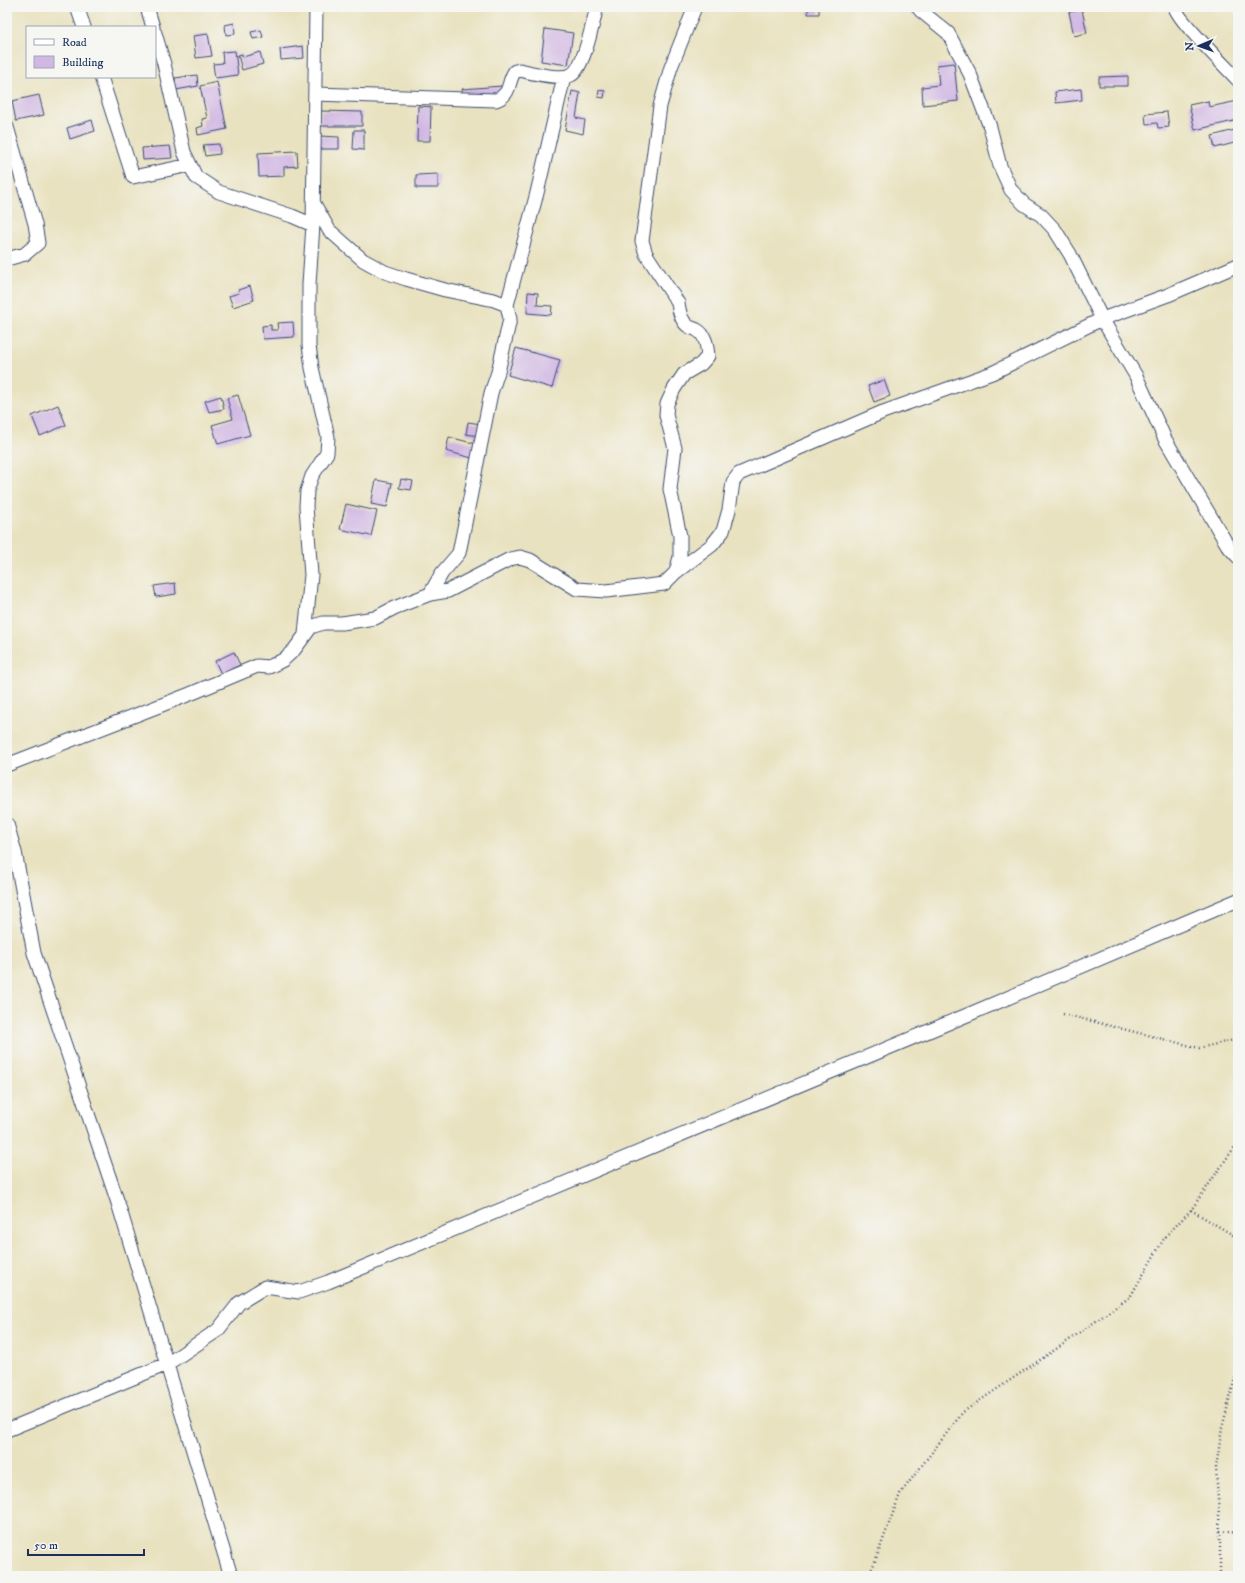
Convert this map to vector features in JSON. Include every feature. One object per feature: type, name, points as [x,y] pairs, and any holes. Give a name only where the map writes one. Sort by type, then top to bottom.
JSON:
[{"type":"street","points":[[77,7],[84,26]]},
{"type":"street","points":[[147,7],[153,26]]},
{"type":"street","points":[[305,634],[312,575],[306,491],[312,476],[327,453],[328,437],[312,368],[309,344],[309,284],[313,202],[316,7]]},
{"type":"street","points":[[315,94],[496,100],[503,98],[511,76],[515,71],[520,70],[564,77],[572,75],[579,67],[585,52],[597,7]]},
{"type":"street","points":[[676,572],[680,557],[680,536],[670,489],[675,448],[666,415],[666,404],[684,374],[701,364],[708,356],[707,344],[697,330],[688,326],[683,321],[679,312],[678,303],[646,254],[642,241],[660,106],[671,67],[695,7]]},
{"type":"street","points":[[918,7],[948,34],[970,74],[990,127],[1000,166],[1011,190],[1024,204],[1041,215],[1055,230],[1070,254],[1102,319],[1136,376],[1165,439],[1228,546],[1238,557]]},
{"type":"street","points":[[1175,7],[1175,10],[1187,26],[1238,80]]},
{"type":"street","points":[[156,36],[164,64],[184,152],[196,177],[218,192],[292,216],[312,225]]},
{"type":"street","points":[[430,594],[442,573],[459,553],[491,393],[498,372],[510,319],[508,305],[537,193],[564,77]]},
{"type":"street","points":[[101,78],[133,177],[190,165]]},
{"type":"street","points":[[7,127],[35,224],[38,243],[25,254],[7,259]]},
{"type":"street","points":[[313,202],[329,230],[363,260],[385,272],[445,290],[494,300],[508,305]]},
{"type":"street","points":[[7,765],[190,694],[257,666],[269,667],[283,660],[294,650],[311,627],[323,623],[342,623],[375,618],[394,608],[430,594],[448,591],[510,559],[520,557],[530,560],[576,589],[606,592],[664,584],[676,572],[712,545],[723,531],[729,510],[733,482],[739,474],[883,412],[992,373],[1102,319],[1168,295],[1238,265]]},
{"type":"street","points":[[7,824],[15,852],[34,953],[118,1203],[231,1576]]},
{"type":"street","points":[[7,1430],[167,1364],[218,1330],[239,1303],[266,1288],[299,1292],[328,1282],[972,1013],[1238,900]]},
{"type":"path","points":[[1063,1014],[1199,1048],[1238,1039]]},
{"type":"path","points":[[868,1576],[874,1564],[900,1494],[963,1412],[1130,1297],[1165,1237],[1191,1210],[1238,1142]]},
{"type":"path","points":[[1191,1210],[1238,1238]]},
{"type":"path","points":[[1220,1576],[1220,1531],[1216,1468],[1222,1428],[1238,1367]]},
{"type":"path","points":[[1220,1531],[1238,1533]]},
{"type":"building","points":[[808,7],[819,7],[819,14],[808,14]]},
{"type":"building","points":[[1082,10],[1087,33],[1074,36],[1069,12]]},
{"type":"building","points":[[234,23],[235,34],[226,35],[225,25]]},
{"type":"building","points":[[545,29],[573,33],[568,65],[541,61]]},
{"type":"building","points":[[261,30],[263,37],[253,39],[251,32]]},
{"type":"building","points":[[208,34],[212,56],[196,58],[193,36]]},
{"type":"building","points":[[303,46],[304,58],[281,60],[280,49]]},
{"type":"building","points":[[235,51],[238,75],[215,78],[213,64],[223,63],[222,52]]},
{"type":"building","points":[[260,52],[263,64],[242,70],[238,55],[242,54],[243,57]]},
{"type":"building","points":[[954,63],[958,101],[923,105],[922,87],[939,85],[937,65]]},
{"type":"building","points":[[197,75],[198,86],[176,90],[175,78]]},
{"type":"building","points":[[1128,76],[1128,86],[1099,86],[1099,77]]},
{"type":"building","points":[[217,82],[227,129],[198,135],[197,128],[203,126],[202,119],[207,118],[200,86]]},
{"type":"building","points":[[502,86],[503,93],[463,97],[462,89]]},
{"type":"building","points":[[1081,89],[1082,100],[1056,103],[1055,92]]},
{"type":"building","points":[[599,90],[605,91],[604,98],[598,97]]},
{"type":"building","points":[[572,91],[580,93],[576,118],[585,120],[583,134],[565,130]]},
{"type":"building","points":[[39,95],[44,115],[16,121],[12,101]]},
{"type":"building","points":[[1208,101],[1209,107],[1238,101],[1238,120],[1195,130],[1189,105]]},
{"type":"building","points":[[418,106],[431,107],[430,141],[417,141]]},
{"type":"building","points":[[321,111],[362,112],[362,126],[320,126]]},
{"type":"building","points":[[1167,112],[1169,127],[1158,128],[1157,123],[1146,124],[1145,114]]},
{"type":"building","points":[[92,120],[95,131],[70,139],[67,128]]},
{"type":"building","points":[[1238,129],[1238,142],[1215,148],[1212,136]]},
{"type":"building","points":[[354,130],[364,130],[364,150],[353,149]]},
{"type":"building","points":[[320,136],[339,137],[339,149],[320,149]]},
{"type":"building","points":[[219,144],[220,154],[205,156],[203,145]]},
{"type":"building","points":[[170,146],[172,158],[143,160],[142,148]]},
{"type":"building","points":[[297,151],[298,166],[284,167],[284,176],[259,177],[258,153]]},
{"type":"building","points":[[438,174],[438,188],[416,188],[416,175]]},
{"type":"building","points":[[250,286],[254,300],[233,307],[229,296],[239,293],[238,290]]},
{"type":"building","points":[[528,292],[538,293],[537,305],[552,306],[551,315],[527,313]]},
{"type":"building","points":[[293,322],[294,337],[263,339],[262,326],[271,325],[271,330],[278,330],[277,323]]},
{"type":"building","points":[[516,348],[560,360],[552,388],[508,375]]},
{"type":"building","points":[[884,380],[890,396],[874,402],[868,386]]},
{"type":"building","points":[[238,395],[250,435],[218,444],[212,425],[233,419],[227,398]]},
{"type":"building","points":[[221,396],[224,409],[209,412],[205,401]]},
{"type":"building","points":[[58,405],[66,425],[40,436],[32,416]]},
{"type":"building","points":[[468,422],[481,424],[479,436],[466,434]]},
{"type":"building","points":[[449,437],[476,444],[472,458],[446,451]]},
{"type":"building","points":[[401,479],[413,481],[411,490],[399,488]]},
{"type":"building","points":[[376,480],[392,483],[387,507],[371,504]]},
{"type":"building","points":[[346,504],[377,511],[371,536],[340,529]]},
{"type":"building","points":[[175,583],[176,594],[156,597],[154,586]]},
{"type":"building","points":[[234,652],[240,665],[221,674],[215,661]]}]
